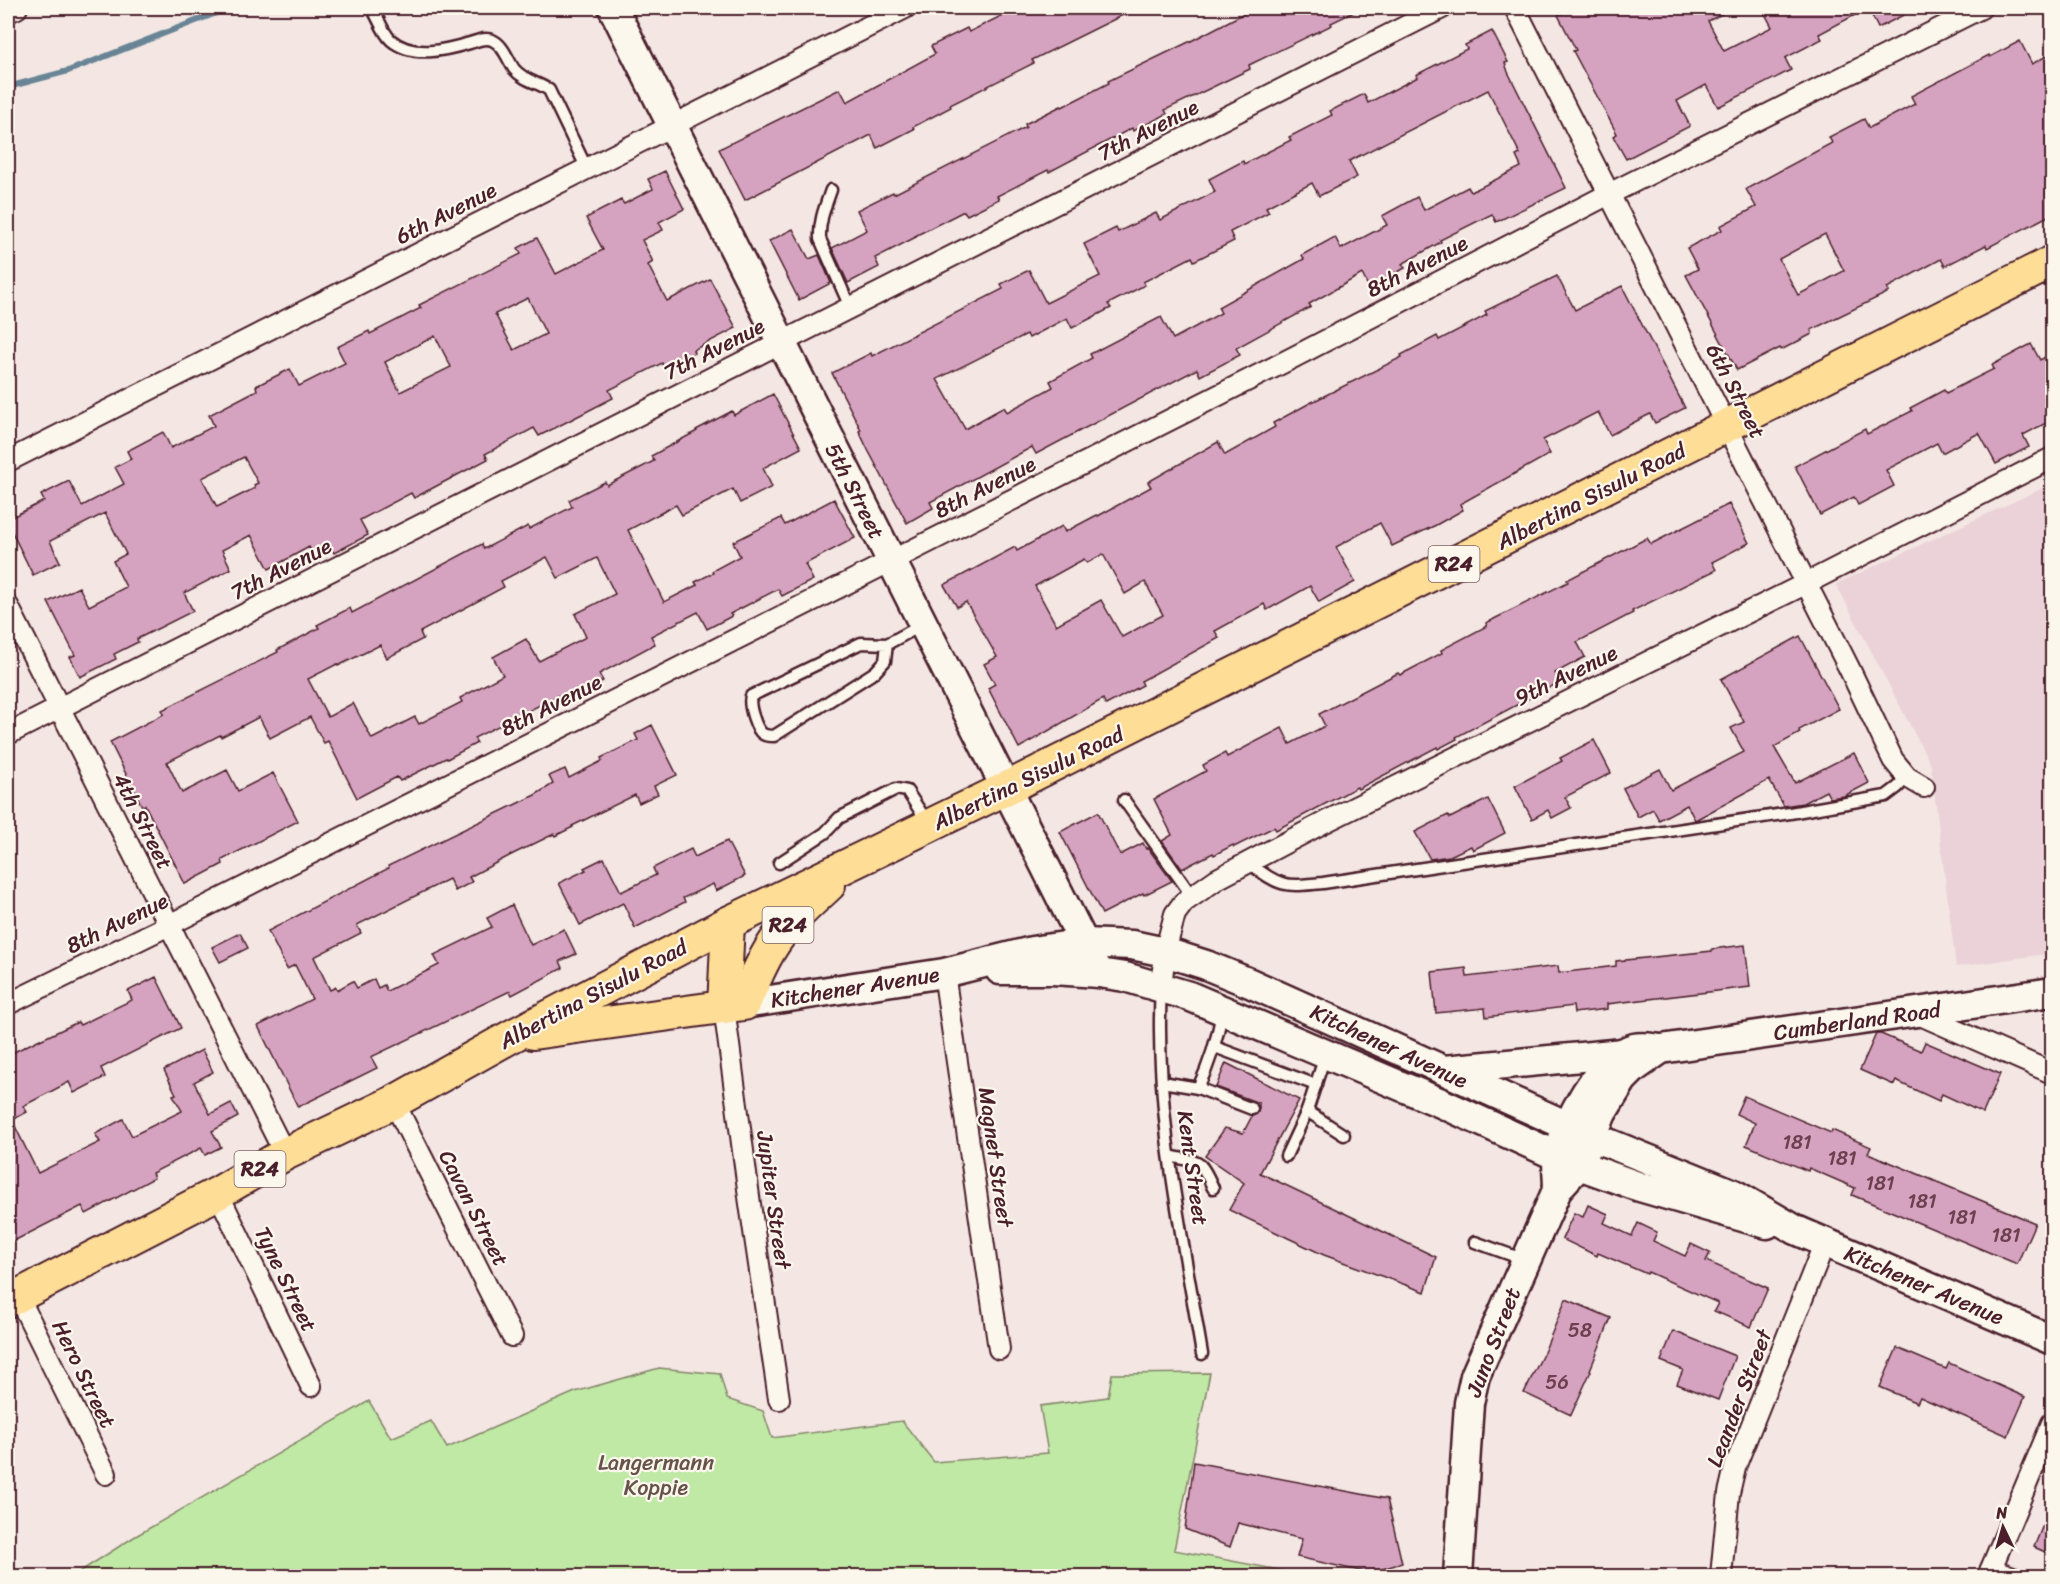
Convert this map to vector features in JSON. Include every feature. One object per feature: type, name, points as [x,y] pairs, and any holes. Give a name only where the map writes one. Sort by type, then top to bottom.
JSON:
[{"type":"main road","name":"5th Street","points":[[613,8],[1099,974]]},
{"type":"main road","name":"Albertina Sisulu Road","points":[[13,1299],[218,1193],[285,1154],[394,1102],[512,1036],[728,923],[1005,789],[2052,262]]},
{"type":"main road","name":"Kitchener Avenue","points":[[734,1005],[780,935],[806,906],[854,863]]},
{"type":"main road","points":[[728,923],[734,1005]]},
{"type":"main road","name":"Kitchener Avenue","points":[[512,1036],[955,971],[1032,951],[1084,943],[1132,945],[1165,952],[1206,965],[1260,987],[1580,1131],[1734,1194],[1796,1230],[2052,1340]]},
{"type":"main road","name":"Kitchener Avenue","points":[[955,971],[1053,970],[1099,974],[1161,987],[1189,996],[1432,1099],[1568,1161],[1715,1210],[1760,1223],[1796,1230]]},
{"type":"main road","name":"Cumberland Road","points":[[1558,1188],[1580,1131],[1596,1078],[1613,1059],[1623,1053],[1644,1047],[1661,1049],[2052,992]]},
{"type":"main road","name":"Cumberland Road","points":[[1580,1131],[1623,1079],[1644,1060],[1661,1049]]},
{"type":"main road","points":[[1442,1070],[1623,1053]]},
{"type":"main road","name":"Juno Street","points":[[1458,1576],[1471,1390],[1475,1376],[1558,1188]]},
{"type":"street","points":[[8,12],[17,8]]},
{"type":"street","name":"6th Avenue","points":[[8,461],[905,8]]},
{"type":"street","name":"7th Avenue","points":[[8,734],[1442,8]]},
{"type":"street","name":"6th Street","points":[[1515,8],[1728,427],[1893,760],[1906,777],[1924,787]]},
{"type":"street","name":"8th Avenue","points":[[8,1004],[891,561],[1609,194],[1981,8]]},
{"type":"street","name":"9th Avenue","points":[[1161,987],[1165,952],[1175,914],[1184,902],[1217,879],[1325,822],[1805,584],[2052,458]]},
{"type":"street","name":"4th Street","points":[[8,606],[285,1154]]},
{"type":"street","name":"Magnet Street","points":[[955,971],[999,1349]]},
{"type":"street","name":"Jupiter Street","points":[[734,1005],[750,1204],[780,1399]]},
{"type":"street","points":[[1916,1013],[2052,1073]]},
{"type":"street","name":"Cavan Street","points":[[394,1102],[512,1336]]},
{"type":"street","name":"Tyne Street","points":[[218,1193],[311,1386]]},
{"type":"street","name":"Leander Street","points":[[1721,1576],[1728,1504],[1735,1467],[1825,1242]]},
{"type":"street","name":"Hero Street","points":[[13,1299],[106,1474]]},
{"type":"street","points":[[2010,1576],[1990,1573],[2052,1423]]},
{"type":"lane","points":[[372,8],[390,39],[399,45],[433,52],[449,50],[485,38],[499,44],[522,78],[540,84],[549,90],[587,169]]},
{"type":"lane","points":[[831,190],[823,211],[820,239],[850,307]]},
{"type":"lane","points":[[887,644],[885,661],[875,672],[774,736],[760,732],[750,708],[751,696],[861,643],[887,644],[923,625]]},
{"type":"lane","points":[[1249,862],[1272,881],[1282,885],[1323,883],[1886,796],[1898,788],[1906,777]]},
{"type":"lane","points":[[779,863],[825,833],[839,819],[896,789],[907,791],[930,826]]},
{"type":"lane","points":[[1124,800],[1192,896]]},
{"type":"lane","name":"Kent Street","points":[[1161,987],[1159,1022],[1162,1082],[1170,1156],[1202,1354]]},
{"type":"lane","points":[[1198,1088],[1215,1047],[1222,1011]]},
{"type":"lane","points":[[1215,1047],[1316,1085]]},
{"type":"lane","points":[[1286,1156],[1307,1112],[1326,1054]]},
{"type":"lane","points":[[1162,1082],[1198,1088],[1252,1109]]},
{"type":"lane","points":[[1307,1112],[1344,1136]]},
{"type":"lane","points":[[1170,1156],[1197,1162],[1203,1166],[1213,1188]]},
{"type":"lane","points":[[1475,1242],[1526,1260]]},
{"type":"shaded area","points":[[2052,484],[2052,953],[1956,967],[1931,765],[1836,584]]},
{"type":"green space","name":"Langermann Koppie","points":[[659,1368],[720,1374],[727,1399],[763,1411],[772,1438],[902,1421],[934,1462],[1048,1453],[1040,1406],[1108,1397],[1112,1374],[1210,1373],[1174,1550],[1311,1576],[73,1576],[134,1537],[369,1401],[391,1438],[431,1421],[447,1448],[575,1392]]},
{"type":"building","points":[[1017,8],[1137,8],[1032,60],[1034,63],[950,105],[951,107],[913,127],[914,129],[877,148],[871,135],[745,200],[719,149],[840,89],[847,102],[935,54],[931,46],[967,28],[969,32]]},
{"type":"building","points":[[1254,8],[1362,8],[1249,65],[1250,69],[1165,110],[1167,114],[1133,131],[1132,128],[1049,172],[1048,170],[997,196],[999,199],[967,215],[964,211],[915,236],[875,258],[879,267],[848,283],[832,248],[867,230],[857,210],[893,192],[894,194],[1026,127],[1025,124]]},
{"type":"building","points":[[1573,8],[1733,8],[1708,21],[1724,51],[1772,27],[1762,8],[1868,8],[1819,34],[1822,39],[1785,58],[1791,70],[1718,107],[1706,85],[1677,101],[1690,126],[1626,159],[1613,136],[1617,134],[1573,51],[1576,50],[1558,15]]},
{"type":"building","points":[[1868,8],[1917,8],[1878,28]]},
{"type":"building","points":[[1492,31],[1508,62],[1505,63],[1508,72],[1566,188],[1496,222],[1492,214],[1440,240],[1441,242],[1402,264],[1405,268],[1369,288],[1362,274],[1309,304],[1311,307],[1236,348],[1240,355],[1200,376],[1197,369],[1036,454],[1032,447],[930,502],[933,508],[907,523],[868,450],[859,431],[861,430],[832,373],[871,353],[872,356],[1003,289],[1001,284],[1029,270],[1046,303],[1100,276],[1084,244],[1116,228],[1118,232],[1156,213],[1160,220],[1215,192],[1209,179],[1291,140],[1289,137],[1332,115],[1330,111],[1364,94],[1368,103],[1418,77],[1416,75],[1467,49],[1465,45]],"holes":[[[1488,90],[1520,154],[1516,156],[1521,167],[1471,192],[1468,187],[1424,210],[1417,197],[1382,216],[1387,225],[1341,249],[1335,237],[1302,255],[1304,259],[1218,307],[1221,313],[1173,339],[1161,317],[1090,354],[1092,358],[1050,381],[1053,387],[1007,412],[1004,407],[965,429],[937,379],[1027,334],[1029,338],[1067,318],[1072,328],[1111,308],[1108,304],[1145,285],[1143,282],[1192,257],[1194,261],[1234,241],[1230,232],[1269,212],[1266,207],[1312,183],[1319,196],[1357,177],[1349,161]]]},
{"type":"building","points":[[2020,41],[2032,64],[2052,53],[2052,214],[1987,248],[1986,245],[1945,266],[1941,259],[1887,288],[1889,292],[1811,330],[1812,334],[1737,370],[1686,275],[1698,269],[1687,248],[1722,230],[1720,226],[1756,207],[1746,189],[1832,143],[1829,137],[1864,119],[1869,128],[1915,104],[1911,96],[1989,55],[1990,57]],"holes":[[[1825,234],[1844,271],[1798,295],[1779,259]]]},
{"type":"building","points":[[665,171],[684,209],[659,222],[663,230],[642,240],[653,262],[648,265],[667,301],[710,279],[736,328],[693,350],[694,353],[664,369],[662,363],[609,390],[613,398],[539,436],[534,428],[485,454],[488,459],[414,498],[411,493],[360,520],[368,535],[334,553],[329,543],[312,552],[309,547],[269,569],[251,535],[222,550],[231,569],[184,593],[193,611],[137,639],[138,642],[114,654],[116,659],[80,677],[70,657],[75,655],[48,602],[79,587],[89,606],[126,587],[113,561],[126,554],[105,513],[50,541],[60,562],[33,575],[8,524],[8,519],[44,501],[41,495],[69,481],[82,506],[124,484],[115,467],[131,459],[127,451],[163,432],[171,448],[214,426],[209,415],[257,390],[256,386],[290,369],[299,386],[345,363],[337,347],[369,331],[370,334],[421,308],[419,305],[521,254],[518,248],[537,238],[556,274],[603,250],[586,218],[621,200],[624,204],[653,189],[648,179]],"holes":[[[528,298],[546,334],[514,350],[495,314]],[[435,336],[451,367],[400,392],[385,362]],[[244,457],[258,483],[254,485],[255,488],[217,507],[202,478]]]},
{"type":"building","points":[[793,229],[809,259],[819,255],[831,283],[799,300],[769,241]]},
{"type":"building","points":[[1557,276],[1575,310],[1622,286],[1685,408],[1655,423],[1650,414],[1610,435],[1598,412],[1543,440],[1550,454],[1460,504],[1463,510],[1436,525],[1392,546],[1380,523],[1336,547],[1355,582],[1319,602],[1310,586],[1267,610],[1264,604],[1215,631],[1219,638],[1141,681],[1143,685],[1106,705],[1103,699],[1019,748],[988,688],[995,684],[984,664],[997,657],[966,602],[957,607],[944,585],[1015,547],[1017,551],[1062,526],[1065,532],[1098,516],[1151,487],[1148,482],[1218,442],[1225,455],[1275,427],[1273,423],[1402,357],[1401,355],[1437,336],[1439,340],[1487,315],[1485,311]],"holes":[[[1103,554],[1125,594],[1145,582],[1163,615],[1122,637],[1101,600],[1056,625],[1035,586],[1084,559],[1087,563]]]},
{"type":"building","points":[[2031,344],[2040,360],[2052,353],[2052,420],[2023,435],[2029,447],[1996,464],[1979,433],[1942,453],[1937,443],[1886,470],[1894,486],[1858,505],[1854,497],[1820,515],[1795,466],[1865,429],[1867,434],[1912,411],[1910,408],[1944,390],[1946,393],[1994,369],[1992,365]]},
{"type":"building","points":[[773,394],[801,448],[763,468],[772,487],[740,503],[733,489],[682,515],[676,505],[628,530],[664,602],[697,585],[695,582],[740,556],[733,542],[781,518],[785,525],[834,499],[855,538],[805,564],[813,580],[782,596],[778,589],[707,629],[698,612],[651,636],[655,644],[599,674],[603,681],[565,700],[562,694],[474,738],[477,743],[447,759],[400,781],[397,777],[357,798],[328,741],[324,743],[310,717],[270,738],[259,717],[221,737],[220,735],[167,762],[182,793],[227,770],[238,791],[273,773],[298,821],[222,860],[223,864],[185,884],[110,742],[164,714],[162,710],[278,652],[277,650],[319,628],[317,625],[350,608],[352,613],[482,544],[484,549],[528,526],[529,529],[572,507],[569,500],[605,482],[607,485],[654,461],[651,456],[732,411],[734,415]],"holes":[[[547,557],[558,578],[597,558],[615,594],[575,614],[586,637],[539,661],[526,639],[493,657],[503,675],[460,698],[462,702],[419,724],[415,717],[372,739],[353,703],[328,717],[308,679],[380,645],[387,658],[423,639],[420,632],[504,587],[501,581]]]},
{"type":"building","points":[[1729,504],[1749,543],[1712,562],[1716,570],[1632,611],[1633,613],[1577,642],[1585,657],[1555,673],[1560,682],[1456,737],[1457,739],[1438,749],[1437,747],[1276,830],[1274,827],[1182,869],[1162,841],[1172,835],[1154,799],[1206,771],[1203,765],[1225,753],[1227,757],[1282,728],[1290,744],[1325,726],[1319,714],[1442,653],[1441,650],[1487,626],[1486,623],[1568,582],[1567,580],[1647,538],[1651,544]]},
{"type":"building","points":[[1800,636],[1839,709],[1799,730],[1800,733],[1774,747],[1795,783],[1854,753],[1869,783],[1844,796],[1830,798],[1826,791],[1803,803],[1784,806],[1769,780],[1695,820],[1687,805],[1659,820],[1653,809],[1638,817],[1623,788],[1660,769],[1671,790],[1744,752],[1731,728],[1744,722],[1721,679]]},
{"type":"building","points":[[652,725],[677,775],[654,786],[658,794],[639,803],[635,795],[469,877],[472,882],[455,891],[449,879],[357,925],[361,933],[314,957],[330,990],[336,987],[337,990],[353,981],[357,988],[374,979],[378,988],[384,985],[387,991],[439,965],[434,955],[492,927],[487,918],[512,905],[531,945],[564,929],[576,954],[560,961],[563,968],[512,995],[510,991],[371,1057],[377,1068],[298,1107],[258,1026],[312,999],[295,965],[287,969],[268,931],[389,868],[388,866],[535,795],[553,784],[549,776],[565,769],[569,778],[602,761],[601,758],[638,740],[635,734]]},
{"type":"building","points":[[1594,740],[1611,773],[1565,797],[1571,808],[1552,818],[1548,810],[1532,819],[1515,786],[1562,761],[1560,758]]},
{"type":"building","points":[[1488,799],[1505,833],[1473,850],[1471,846],[1450,856],[1430,859],[1415,832],[1448,815],[1450,818]]},
{"type":"building","points":[[1098,812],[1120,855],[1143,843],[1172,881],[1102,914],[1060,832]]},
{"type":"building","points":[[727,841],[745,876],[716,891],[713,884],[683,898],[685,902],[635,928],[623,903],[580,925],[559,883],[604,858],[621,892],[656,875],[653,868],[691,849],[695,857]]},
{"type":"building","points":[[240,933],[248,948],[220,962],[212,947]]},
{"type":"building","points":[[1745,945],[1750,987],[1607,1004],[1607,1009],[1574,1013],[1573,1006],[1486,1017],[1485,1008],[1436,1013],[1432,972],[1466,968],[1467,977],[1558,966],[1559,973],[1616,966],[1616,961],[1712,951],[1712,949]]},
{"type":"building","points":[[156,977],[181,1028],[101,1068],[105,1077],[74,1093],[69,1082],[23,1106],[27,1112],[12,1120],[38,1173],[100,1142],[95,1134],[123,1119],[132,1136],[182,1111],[173,1095],[176,1094],[164,1070],[202,1050],[213,1072],[194,1082],[210,1114],[231,1103],[238,1117],[212,1131],[221,1147],[205,1155],[201,1148],[152,1173],[154,1178],[86,1214],[82,1206],[8,1244],[8,1055],[132,1000],[128,991]]},
{"type":"building","points":[[1876,1034],[1921,1051],[1925,1042],[2000,1074],[1983,1113],[1942,1094],[1939,1101],[1896,1081],[1894,1085],[1860,1070]]},
{"type":"building","points":[[1226,1063],[1299,1100],[1260,1173],[1436,1257],[1425,1292],[1324,1255],[1229,1210],[1244,1183],[1205,1156],[1225,1128],[1243,1133],[1252,1116],[1257,1114],[1259,1103],[1216,1087]]},
{"type":"building","points":[[1744,1096],[1831,1133],[1832,1130],[1871,1147],[1868,1153],[2035,1223],[2017,1264],[1852,1195],[1855,1188],[1746,1145],[1755,1123],[1736,1114]]},
{"type":"building","points":[[1588,1205],[1608,1214],[1604,1223],[1632,1236],[1638,1223],[1657,1232],[1653,1241],[1685,1256],[1691,1244],[1710,1253],[1706,1261],[1768,1288],[1751,1327],[1714,1311],[1718,1303],[1648,1272],[1647,1274],[1598,1253],[1597,1256],[1562,1239],[1574,1213],[1583,1217]]},
{"type":"building","points":[[1566,1299],[1611,1318],[1571,1415],[1524,1393]]},
{"type":"building","points":[[1673,1331],[1735,1356],[1718,1400],[1677,1384],[1683,1370],[1661,1361]]},
{"type":"building","points":[[1897,1348],[1946,1369],[1949,1363],[2025,1397],[2008,1436],[1920,1397],[1917,1403],[1880,1387]]},
{"type":"building","points":[[1194,1462],[1387,1499],[1402,1563],[1369,1573],[1297,1557],[1302,1539],[1238,1523],[1230,1547],[1185,1529]]},
{"type":"building","points":[[2052,1503],[2052,1555],[2034,1547]]},
{"type":"waterway","points":[[8,87],[68,71],[229,8]]}]
